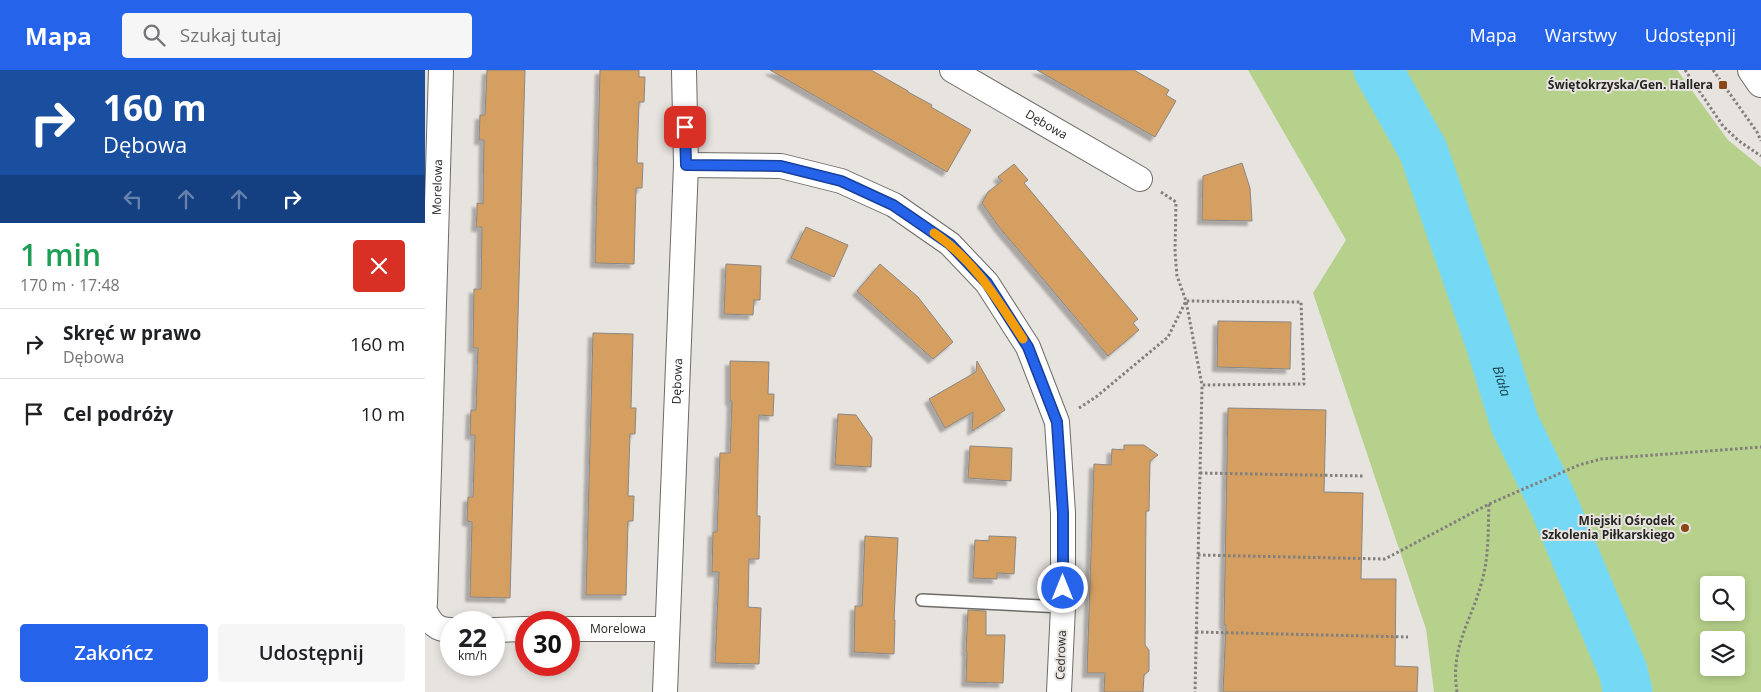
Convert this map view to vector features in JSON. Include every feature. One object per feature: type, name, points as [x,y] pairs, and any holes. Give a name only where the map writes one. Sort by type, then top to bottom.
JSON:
[{"type":"main road","points":[[1752,70],[1761,83]]},
{"type":"street","name":"Morelowa","points":[[425,603],[441,70]]},
{"type":"street","name":"Dębowa","points":[[665,692],[686,165],[685,70]]},
{"type":"street","name":"Dębowa","points":[[952,70],[1140,179]]},
{"type":"street","name":"Cedrowa","points":[[686,165],[781,166],[841,181],[893,205],[950,244],[987,283],[1028,347],[1057,422],[1063,513],[1063,607],[1059,692]]},
{"type":"street","points":[[425,611],[431,624],[440,628]]},
{"type":"street","name":"Morelowa","points":[[580,629],[667,629]]},
{"type":"lane","points":[[922,600],[1063,607]]},
{"type":"path","points":[[1685,70],[1723,126],[1739,141],[1761,156]]},
{"type":"path","points":[[1713,70],[1757,132],[1761,141]]},
{"type":"path","points":[[1140,179],[1176,202],[1175,252],[1177,276],[1185,301],[1202,385],[1195,692]]},
{"type":"path","points":[[1057,422],[1096,398],[1168,338],[1185,301]]},
{"type":"path","points":[[1185,301],[1301,302],[1304,384],[1202,385]]},
{"type":"path","points":[[1198,555],[1385,559],[1489,504],[1579,465],[1601,459],[1761,447]]},
{"type":"path","points":[[1200,473],[1363,476]]},
{"type":"path","points":[[1457,692],[1454,676],[1456,657],[1460,640],[1476,602],[1483,578],[1487,556],[1489,504]]},
{"type":"path","points":[[1196,632],[1409,637]]},
{"type":"green space","points":[[1248,70],[1677,70],[1728,140],[1761,167],[1761,692],[1434,692],[1426,629],[1313,293],[1346,240]]},
{"type":"building","points":[[487,70],[525,70],[510,598],[470,597],[472,522],[467,521],[468,497],[473,497],[475,435],[470,435],[471,410],[476,410],[478,348],[473,348],[474,289],[481,289],[482,227],[476,227],[477,203],[483,204],[484,140],[479,140],[480,115],[485,115]]},
{"type":"building","points":[[600,70],[639,70],[639,77],[645,77],[644,102],[639,102],[637,163],[643,163],[642,188],[636,188],[634,264],[595,263]]},
{"type":"building","points":[[770,70],[871,70],[971,130],[947,172]]},
{"type":"building","points":[[1037,70],[1134,70],[1169,90],[1166,95],[1176,101],[1155,137]]},
{"type":"building","points":[[1242,163],[1250,188],[1252,221],[1202,220],[1203,176]]},
{"type":"building","points":[[1014,164],[1028,180],[1024,183],[1138,319],[1133,323],[1139,330],[1108,356],[999,227],[982,203],[988,192],[1002,181],[998,177]]},
{"type":"building","points":[[806,227],[848,245],[834,277],[791,258]]},
{"type":"building","points":[[726,264],[761,266],[760,300],[754,300],[753,315],[724,314]]},
{"type":"building","points":[[880,264],[918,297],[953,342],[933,359],[857,291]]},
{"type":"building","points":[[1218,321],[1291,322],[1290,369],[1217,367]]},
{"type":"building","points":[[593,333],[633,334],[631,408],[636,408],[635,434],[630,434],[628,496],[634,496],[633,521],[628,521],[626,595],[586,595]]},
{"type":"building","points":[[730,361],[769,362],[768,394],[774,394],[773,416],[759,415],[757,516],[760,516],[759,559],[749,559],[748,607],[761,608],[759,664],[715,663],[719,572],[712,572],[713,532],[717,532],[720,453],[730,453],[732,401],[730,401]]},
{"type":"building","points":[[977,361],[1005,410],[972,431],[973,412],[945,428],[929,399],[976,372]]},
{"type":"building","points":[[1228,408],[1326,410],[1324,492],[1363,493],[1361,579],[1396,579],[1395,666],[1418,667],[1417,692],[1223,692],[1226,625],[1224,625]]},
{"type":"building","points":[[838,414],[856,415],[872,438],[871,467],[835,465]]},
{"type":"building","points":[[1124,445],[1144,445],[1158,455],[1150,461],[1149,511],[1146,511],[1145,645],[1149,650],[1149,671],[1144,675],[1143,692],[1104,692],[1105,673],[1087,673],[1094,464],[1111,465],[1112,449],[1124,450]]},
{"type":"building","points":[[970,446],[1012,448],[1011,481],[968,478]]},
{"type":"building","points":[[865,536],[898,538],[894,654],[854,652],[855,606],[862,606]]},
{"type":"building","points":[[989,536],[1016,537],[1014,574],[997,573],[997,579],[973,578],[975,540],[989,541]]},
{"type":"building","points":[[968,610],[986,611],[986,635],[1005,635],[1003,683],[966,682]]},
{"type":"waterway","name":"Biała","points":[[1378,70],[1423,150],[1491,346],[1515,424],[1551,498],[1623,671],[1628,692]]},
{"type":"slow traffic","points":[[934,233],[950,244],[987,283],[1023,339]]},
{"type":"place","name":"Świętokrzyska/Gen. Hallera","points":[[1723,85]]},
{"type":"place","name":"Miejski Ośrodek Szkolenia Piłkarskiego","points":[[1685,528]]},
{"type":"route","points":[[685,127],[686,165],[781,166],[841,181],[893,205],[950,244],[987,283],[1028,347],[1057,422],[1063,513],[1063,588]]}]
